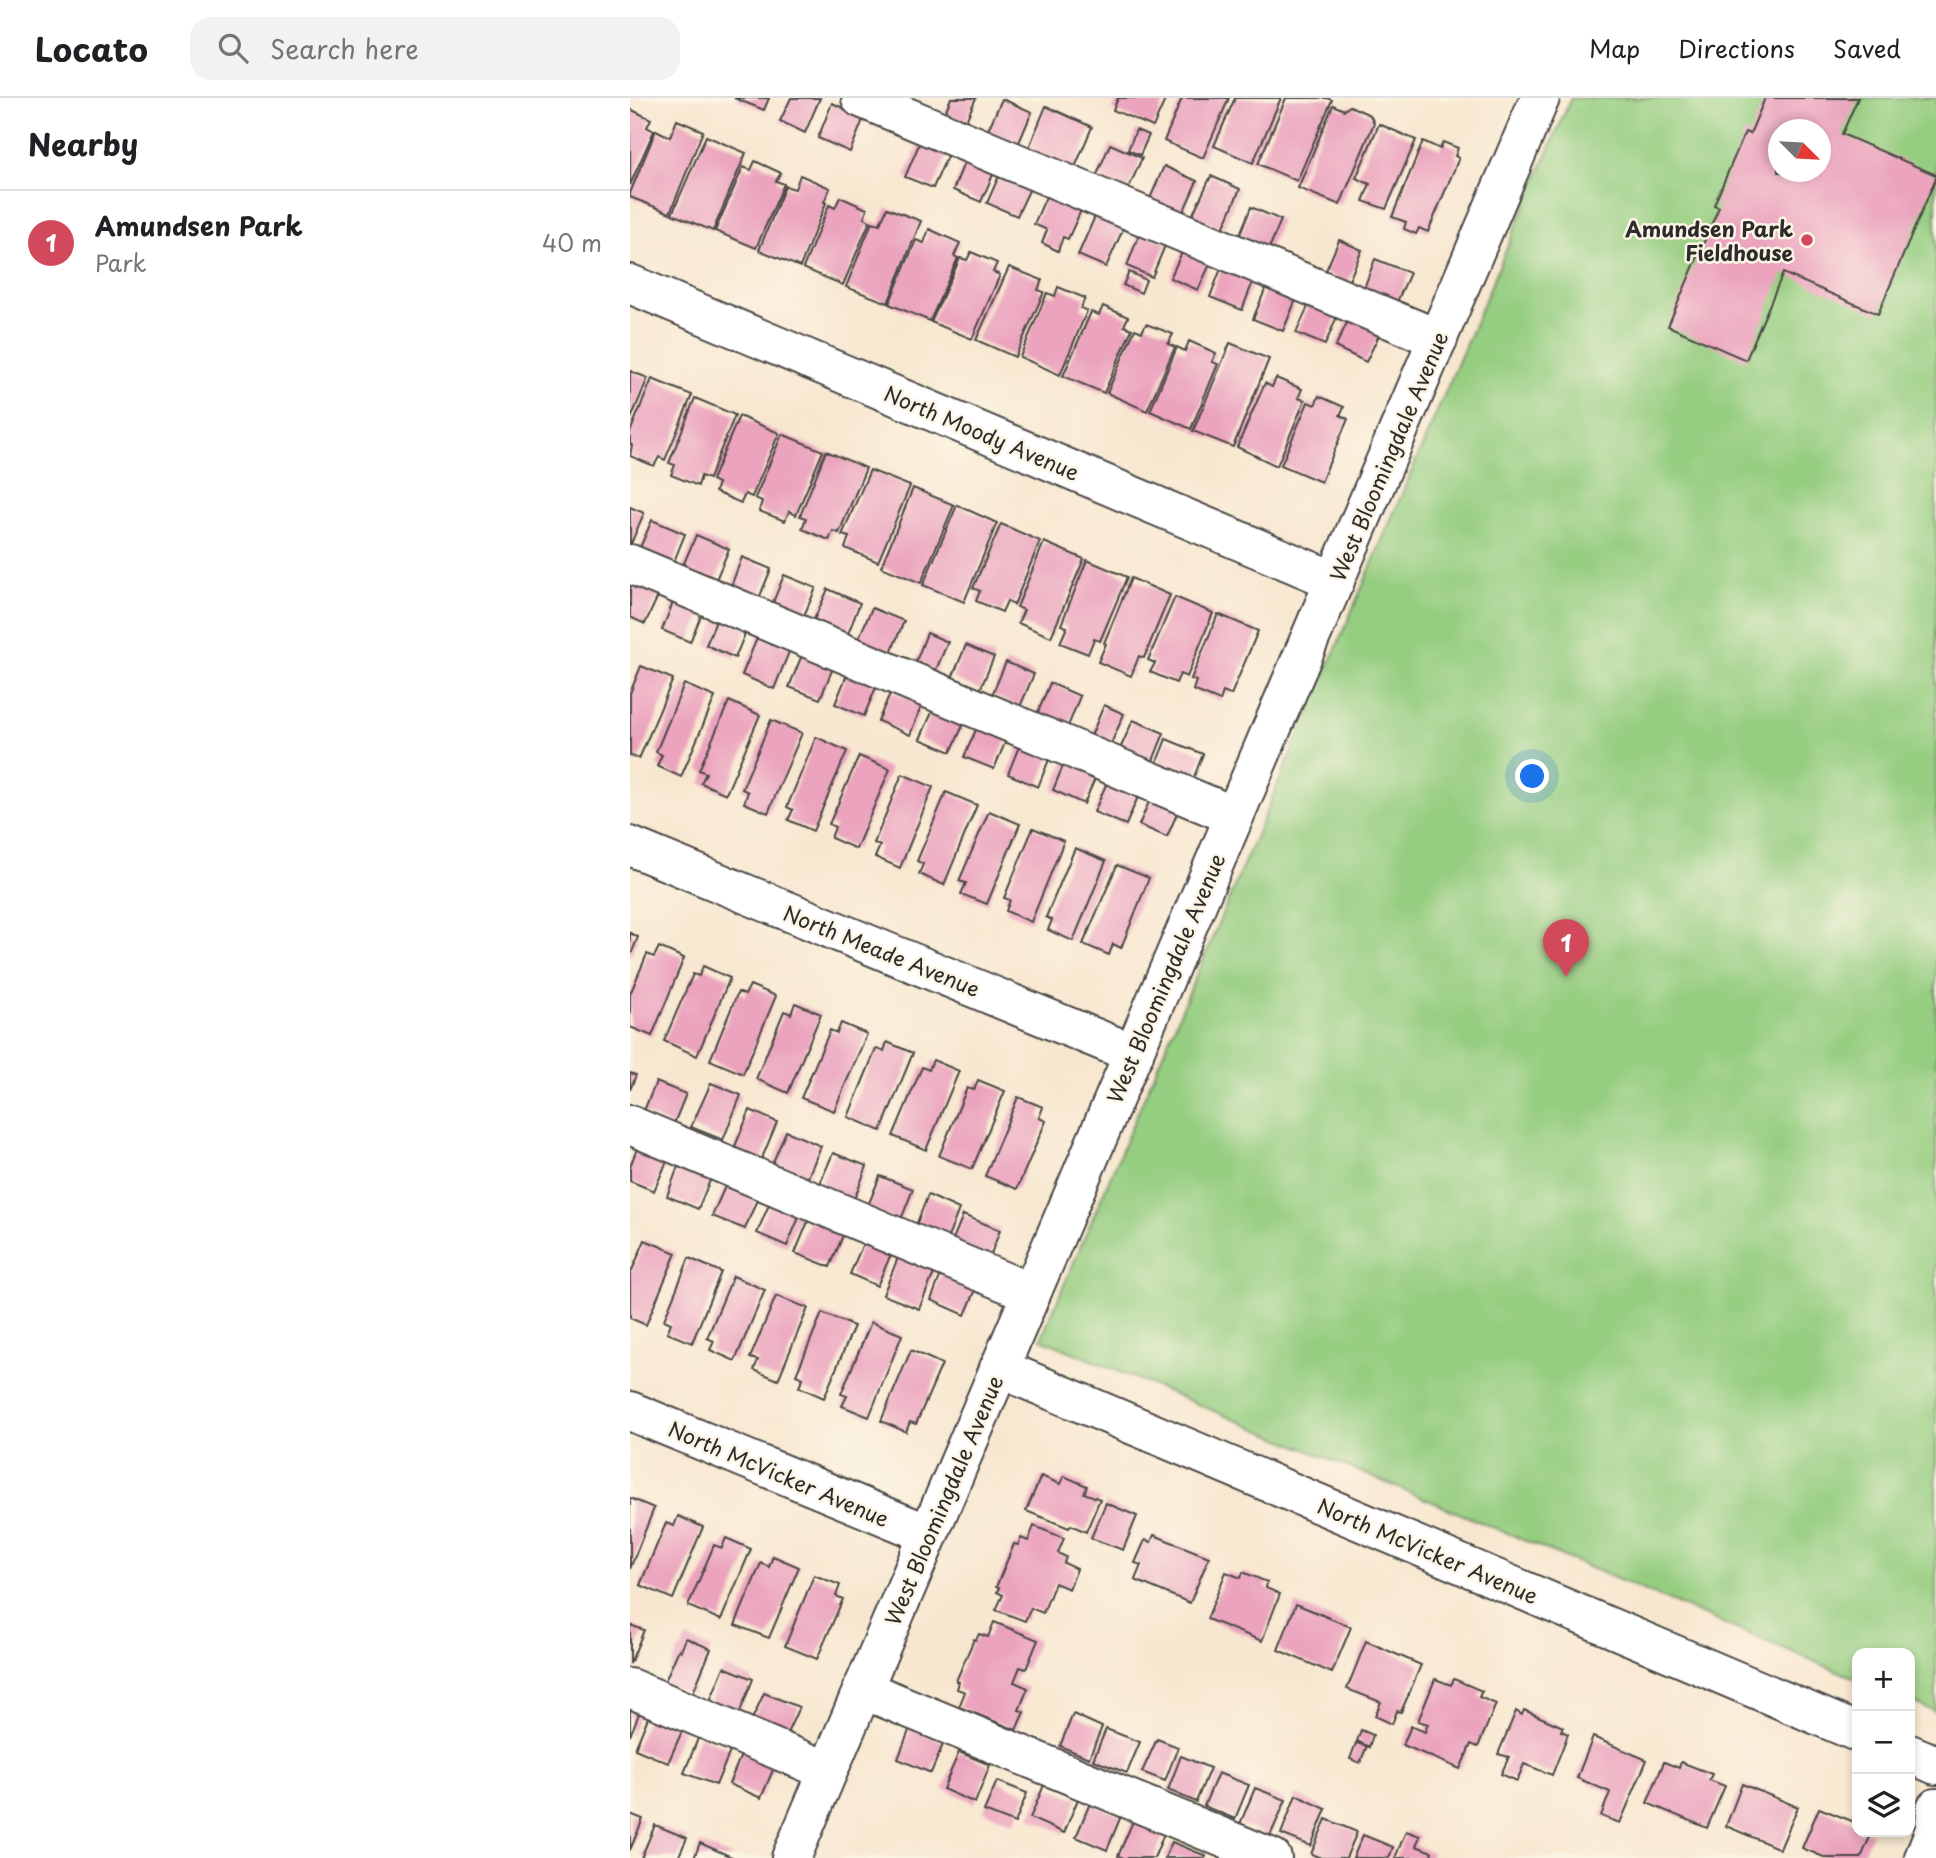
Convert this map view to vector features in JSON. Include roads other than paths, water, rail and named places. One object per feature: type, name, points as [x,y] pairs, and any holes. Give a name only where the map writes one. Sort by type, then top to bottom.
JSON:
[{"type":"street","points":[[861,98],[1438,339]]},
{"type":"street","name":"West Bloomingdale Avenue","points":[[791,1858],[1540,98]]},
{"type":"street","name":"North Moody Avenue","points":[[630,284],[1335,580]]},
{"type":"street","points":[[630,564],[1234,816]]},
{"type":"street","name":"North Meade Avenue","points":[[630,846],[1133,1054]]},
{"type":"street","points":[[630,1125],[1031,1293]]},
{"type":"street","name":"North McVicker Avenue","points":[[999,1368],[1852,1730]]},
{"type":"street","name":"North McVicker Avenue","points":[[630,1411],[928,1534]]},
{"type":"street","points":[[630,1688],[828,1770]]},
{"type":"street","points":[[862,1689],[1272,1858]]},
{"type":"street","points":[[1915,1756],[1936,1765]]},
{"type":"street","points":[[1924,1858],[1935,1829],[1936,1808]]},
{"type":"place","name":"Amundsen Park Fieldhouse","points":[[1807,240]]},
{"type":"place","name":"Amundsen Park","points":[[1566,977]]}]
